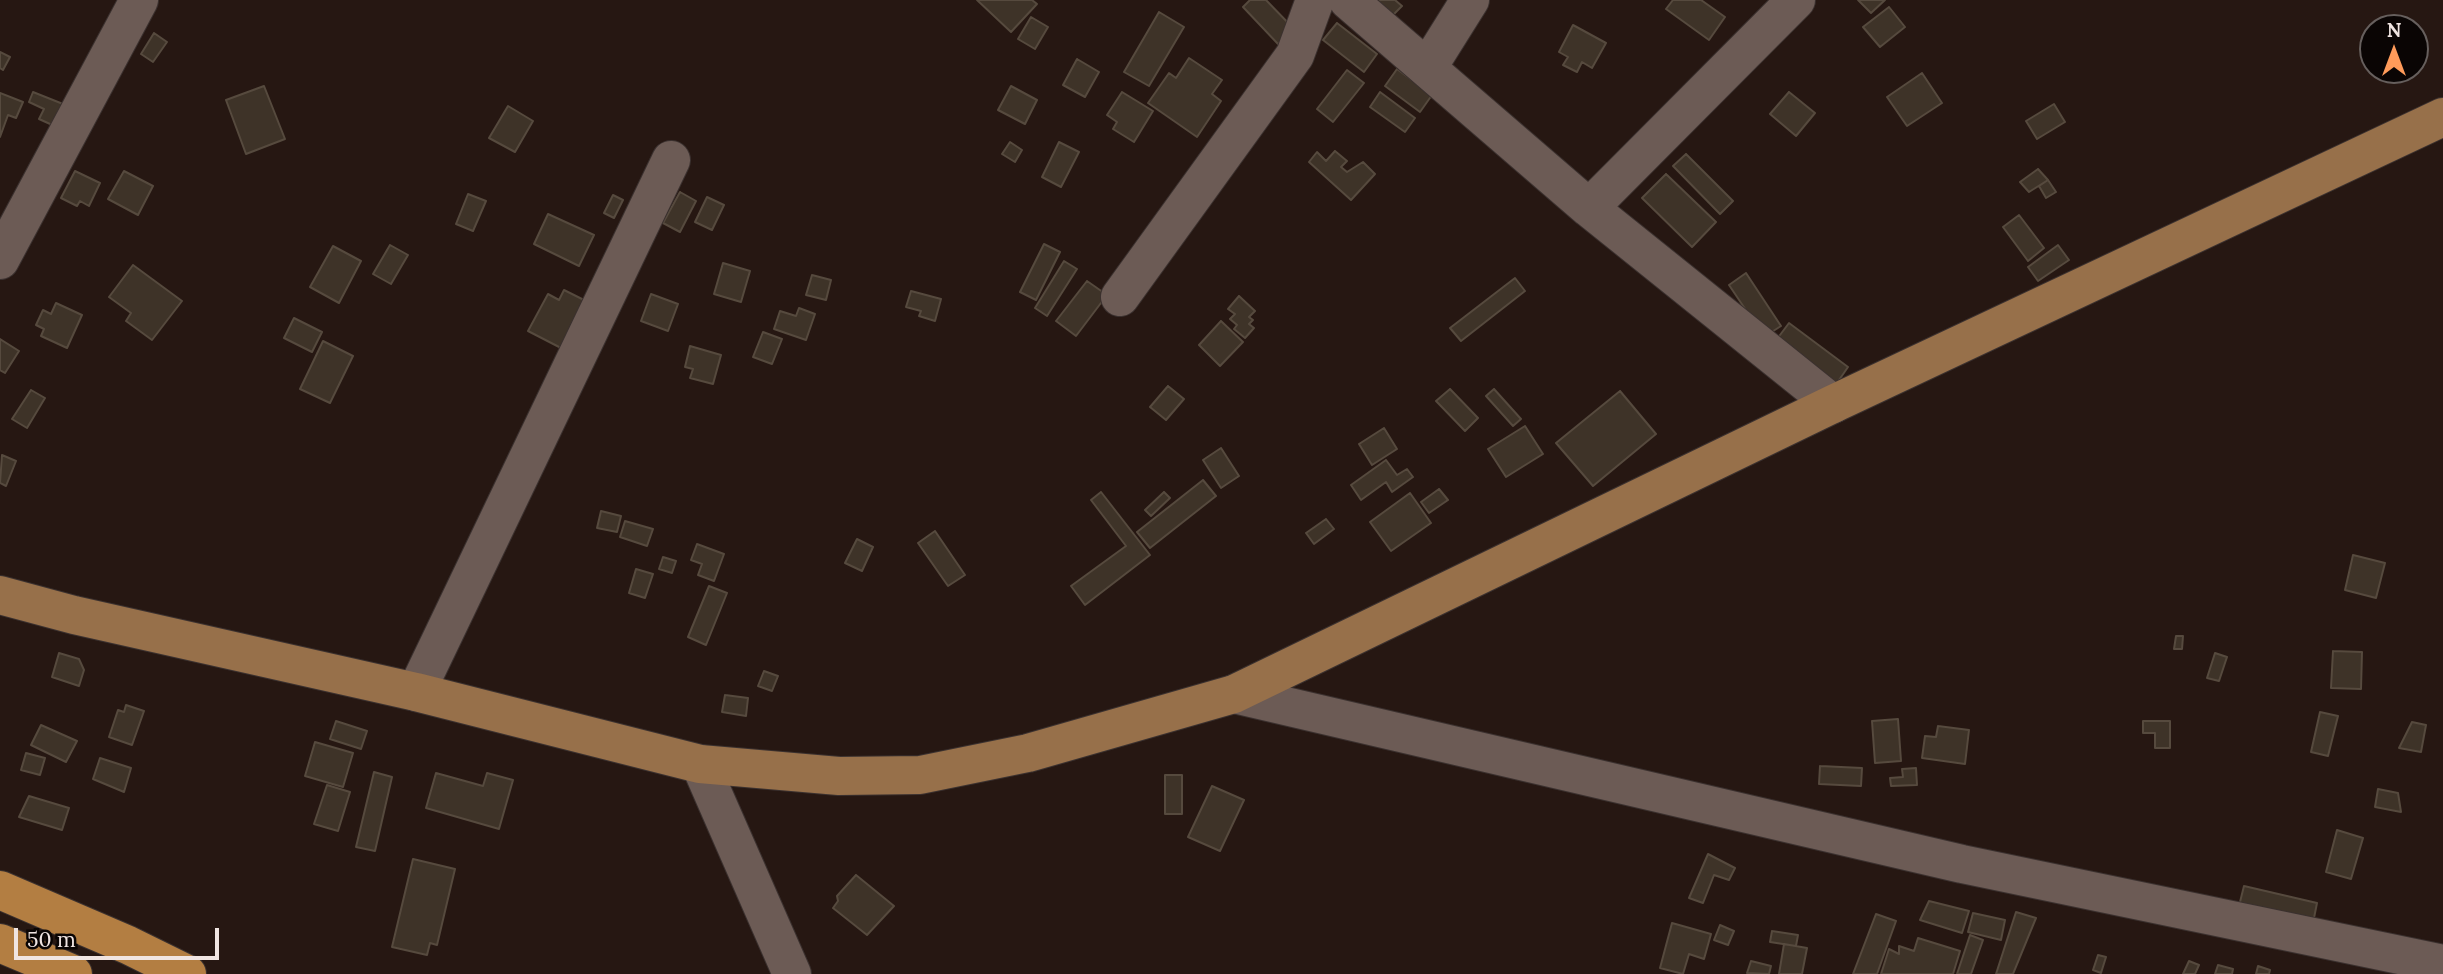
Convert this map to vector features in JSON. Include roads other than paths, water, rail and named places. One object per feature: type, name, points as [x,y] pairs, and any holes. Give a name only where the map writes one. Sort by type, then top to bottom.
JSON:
[{"type":"highway","points":[[0,890],[128,944],[187,974]]},
{"type":"highway","points":[[0,943],[73,974]]},
{"type":"main road","points":[[0,595],[74,615],[416,692],[700,764],[839,776],[920,775],[1028,753],[1234,694],[1833,404],[2443,117]]},
{"type":"street","points":[[0,260],[139,0]]},
{"type":"street","points":[[1120,297],[1295,55],[1315,0]]},
{"type":"street","points":[[1348,0],[1589,208],[1833,404]]},
{"type":"street","points":[[1428,67],[1470,0]]},
{"type":"street","points":[[1589,208],[1796,0]]},
{"type":"street","points":[[416,692],[671,160]]},
{"type":"street","points":[[1234,694],[1962,864],[2443,964]]},
{"type":"street","points":[[700,764],[792,974]]}]
